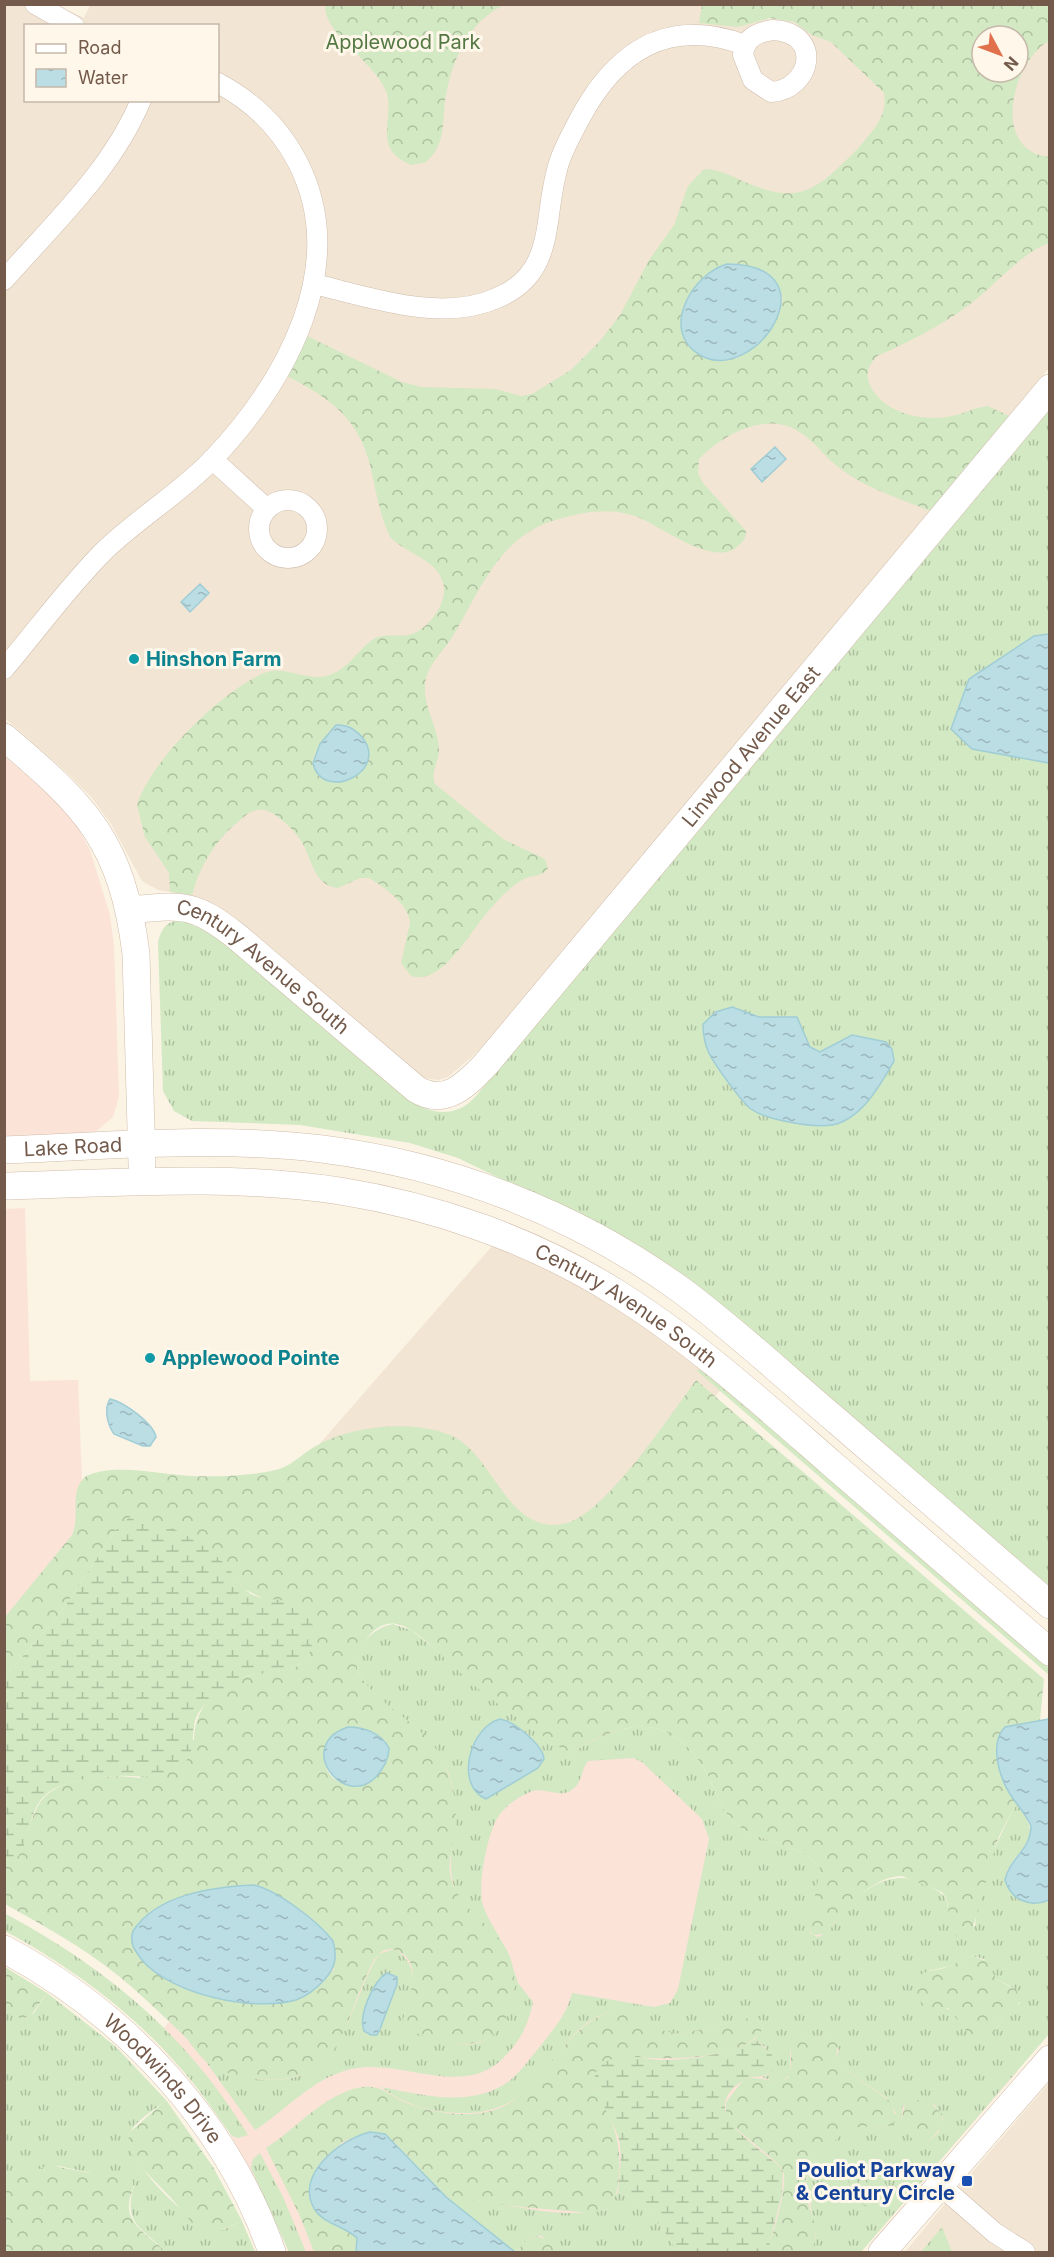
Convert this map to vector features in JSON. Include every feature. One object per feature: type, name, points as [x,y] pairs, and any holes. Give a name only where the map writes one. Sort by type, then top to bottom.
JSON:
[{"type":"street","points":[[35,4],[70,24]]},
{"type":"street","points":[[314,284],[394,302],[423,306],[476,305],[504,295],[524,280],[540,257],[547,236],[551,196],[561,158],[590,99],[614,68],[635,52],[669,38],[709,35],[745,45]]},
{"type":"street","points":[[4,669],[105,550],[178,491],[212,459],[247,418],[277,374],[296,336],[314,284],[319,255],[318,227],[301,169],[287,144],[262,114],[219,84]]},
{"type":"street","points":[[4,280],[105,165],[127,130],[140,102]]},
{"type":"street","name":"Linwood Avenue East","points":[[445,1096],[463,1086],[486,1064],[1050,388]]},
{"type":"street","points":[[212,459],[267,509]]},
{"type":"street","points":[[4,736],[67,791],[87,814],[105,844],[130,909],[136,954],[142,1145],[141,1183]]},
{"type":"street","name":"Century Avenue South","points":[[130,909],[176,905],[208,915],[236,936],[416,1089],[430,1095],[445,1096]]},
{"type":"street","name":"Century Avenue South","points":[[142,1145],[270,1144],[324,1149],[381,1159],[494,1191],[583,1230],[647,1267],[716,1317],[1050,1605]]},
{"type":"street","name":"Lake Road","points":[[4,1150],[142,1145]]},
{"type":"street","name":"Century Avenue South","points":[[141,1183],[227,1181],[291,1184],[343,1191],[456,1219],[567,1266],[613,1290],[698,1350],[1050,1652]]},
{"type":"street","name":"Lake Road","points":[[4,1186],[141,1183]]},
{"type":"street","name":"Woodwinds Drive","points":[[4,1949],[46,1973],[88,2002],[126,2034],[161,2070],[194,2109],[229,2160],[255,2210],[272,2253]]},
{"type":"street","points":[[882,2253],[1050,2058]]},
{"type":"street","points":[[940,2185],[995,2233],[1025,2253]]},
{"type":"shaded area","points":[[5,5],[56,5],[84,18],[90,5],[779,5],[767,19],[784,19],[799,24],[806,16],[955,146],[1007,84],[1030,84],[1030,56],[1049,33],[1049,368],[482,1048],[448,1077],[438,1080],[423,1078],[216,905],[199,897],[158,890],[142,881],[111,824],[92,798],[5,718]]},
{"type":"shaded area","points":[[4,756],[51,796],[78,828],[90,850],[110,915],[114,946],[119,1097],[113,1117],[94,1133],[5,1138]]},
{"type":"shaded area","points":[[25,1208],[30,1381],[78,1380],[84,1528],[5,1619],[5,1209]]},
{"type":"shaded area","points":[[493,1245],[552,1271],[621,1310],[724,1386],[512,1631],[309,1456]]},
{"type":"shaded area","points":[[512,1631],[1018,2071],[861,2252],[289,2252],[273,2212],[228,2130],[194,2083],[154,2039]]},
{"type":"shaded area","points":[[1049,2083],[1049,2252],[905,2252],[943,2206]]},
{"type":"green space","name":"Applewood Park","points":[[325,5],[504,5],[491,12],[480,22],[463,45],[448,87],[440,141],[437,149],[426,162],[412,165],[399,158],[391,150],[388,141],[389,109],[385,89],[370,67],[332,26]]},
{"type":"green space","points":[[702,5],[1049,5],[1049,41],[1036,51],[1030,60],[1030,24],[970,24],[970,84],[1017,84],[1013,104],[1013,123],[1019,139],[1031,151],[1049,157],[1049,243],[1030,253],[957,314],[877,356],[868,373],[868,381],[876,395],[884,403],[905,414],[941,418],[988,406],[1009,416],[930,511],[852,477],[836,466],[798,431],[785,425],[758,425],[732,434],[699,459],[698,473],[703,483],[746,531],[741,543],[728,552],[701,549],[635,516],[606,511],[577,514],[539,526],[521,537],[507,550],[483,582],[426,678],[425,696],[439,749],[434,779],[435,784],[503,839],[545,859],[548,868],[540,875],[524,879],[508,890],[486,914],[454,956],[434,973],[422,977],[411,976],[401,963],[410,923],[405,909],[395,897],[369,878],[360,878],[338,888],[324,883],[315,872],[303,844],[295,833],[270,812],[254,811],[234,825],[213,848],[192,895],[170,892],[169,873],[145,837],[137,805],[144,787],[156,768],[190,729],[228,695],[264,673],[280,671],[310,677],[326,676],[346,666],[376,638],[415,633],[435,615],[443,599],[443,583],[440,575],[428,562],[390,537],[381,512],[366,451],[351,423],[330,402],[287,376],[307,336],[402,382],[421,387],[496,389],[521,396],[532,394],[571,370],[600,341],[620,315],[649,260],[674,225],[688,186],[704,169],[721,172],[774,192],[796,193],[806,190],[827,178],[838,168],[871,133],[882,115],[884,93],[831,42],[812,35],[794,22],[770,18],[738,27],[699,23]],"holes":[[[727,264],[736,264],[763,272],[777,284],[783,301],[738,358],[720,360],[703,355],[690,346],[683,335],[682,321],[685,306],[692,292],[714,270]],[[336,725],[334,782],[318,775],[313,759],[327,734]]]},
{"type":"green space","points":[[1049,409],[1049,1590],[756,1337],[528,1192],[458,1158],[410,1143],[300,1125],[192,1121],[174,1111],[163,1091],[158,943],[167,925],[174,921],[190,923],[208,931],[414,1103],[431,1110],[447,1112],[469,1103]]},
{"type":"green space","points":[[696,1370],[705,1370],[724,1386],[1049,1668],[1049,1675]]},
{"type":"green space","points":[[696,1380],[1044,1679],[1040,1720],[1006,1727],[998,1741],[1009,1793],[1017,1804],[997,1842],[979,1908],[968,1936],[957,1937],[950,1927],[946,1897],[942,1892],[902,1876],[879,1882],[868,1889],[849,1906],[826,1934],[813,1935],[809,1929],[820,1869],[806,1855],[749,1832],[732,1820],[721,1805],[702,1765],[688,1747],[673,1735],[657,1729],[640,1727],[623,1729],[588,1743],[570,1754],[476,1687],[410,1629],[392,1623],[375,1629],[369,1636],[360,1652],[357,1670],[364,1682],[384,1702],[428,1739],[437,1750],[446,1768],[452,1788],[456,1819],[450,1860],[451,1878],[466,1905],[501,1941],[512,1963],[513,2001],[503,2024],[495,2033],[476,2043],[465,2044],[441,2041],[409,2030],[403,2020],[411,1992],[413,1972],[405,1956],[396,1950],[388,1949],[379,1954],[373,1962],[346,2028],[329,2056],[318,2067],[283,2079],[263,2080],[234,2075],[205,2061],[187,2039],[161,2014],[104,1964],[5,1904],[5,1862],[13,1860],[19,1854],[35,1811],[49,1793],[69,1783],[92,1778],[117,1776],[139,1778],[194,1739],[199,1715],[205,1704],[222,1688],[244,1677],[288,1670],[297,1666],[307,1656],[312,1643],[264,1599],[244,1589],[221,1560],[181,1534],[117,1528],[58,1617],[5,1676],[5,1617],[72,1535],[77,1489],[86,1476],[110,1470],[137,1470],[190,1476],[261,1473],[284,1467],[314,1447],[345,1434],[380,1427],[417,1427],[450,1435],[465,1444],[514,1505],[527,1517],[544,1524],[563,1524],[579,1517],[597,1504],[616,1485]],"holes":[[[356,1727],[369,1731],[386,1742],[377,1775],[364,1785],[339,1782],[330,1774],[325,1762],[325,1750],[330,1739]],[[265,1888],[328,1935],[334,1969],[326,1979],[301,1997],[295,2000],[162,1977],[138,1955],[133,1931],[154,1909]]]},
{"type":"green space","points":[[137,1516],[172,1528],[205,1548],[224,1563],[243,1588],[251,1594],[300,1605],[311,1619],[313,1631],[311,1648],[304,1661],[297,1666],[244,1677],[213,1696],[196,1717],[191,1751],[188,1758],[178,1768],[150,1777],[92,1778],[64,1784],[49,1792],[36,1809],[19,1856],[12,1862],[5,1862],[5,1676],[58,1617],[117,1528],[130,1517]]},
{"type":"green space","points":[[393,1624],[411,1630],[570,1754],[606,1735],[623,1729],[640,1727],[656,1729],[672,1735],[687,1747],[702,1765],[721,1805],[732,1820],[749,1832],[806,1855],[820,1869],[810,1933],[817,1937],[830,1929],[846,1908],[863,1893],[882,1882],[903,1878],[924,1884],[943,1895],[948,1908],[975,1927],[980,1896],[990,1863],[1002,1832],[1017,1804],[1026,1819],[1030,1839],[1014,1859],[1005,1880],[1046,1902],[1049,1900],[1049,2034],[861,2252],[811,2252],[816,2235],[806,2182],[820,2156],[843,2133],[860,2126],[884,2127],[896,2113],[888,2099],[840,2066],[836,2057],[839,2050],[832,2035],[817,2039],[798,2032],[790,2051],[790,2074],[784,2080],[777,2081],[762,2077],[769,2074],[766,2048],[755,2039],[763,2027],[761,2020],[749,2018],[681,2034],[670,2033],[615,2012],[595,2018],[578,2031],[532,2084],[513,2100],[489,2110],[459,2113],[427,2109],[399,2099],[381,2087],[446,2097],[478,2095],[494,2090],[508,2082],[522,2069],[560,2020],[572,1993],[654,2007],[670,2003],[678,1989],[709,1839],[702,1819],[642,1762],[633,1758],[588,1761],[577,1785],[570,1791],[565,1793],[540,1790],[530,1792],[508,1806],[494,1825],[484,1861],[481,1897],[487,1916],[503,1943],[465,1907],[454,1886],[451,1854],[454,1802],[452,1785],[446,1767],[426,1740],[376,1695],[357,1670],[357,1661],[362,1646],[371,1634]],"holes":[[[972,1956],[984,1959],[996,1979],[1012,1987],[1020,2003],[1002,2019],[992,2036],[968,2033],[953,2012],[944,2007],[928,1971],[950,1966]],[[917,2100],[935,2105],[943,2119],[939,2132],[928,2142],[901,2121],[903,2106]],[[865,2166],[879,2176],[857,2202],[850,2188]]]},
{"type":"green space","points":[[4,1913],[77,1957],[142,2007],[199,2066],[248,2135],[238,2138],[232,2136],[174,2060],[130,2017],[83,1979],[5,1931]]},
{"type":"green space","points":[[394,1949],[403,1955],[412,1970],[412,1988],[404,2015],[438,2037],[461,2044],[476,2043],[489,2037],[499,2027],[507,2015],[512,2000],[513,1968],[518,1983],[533,2002],[524,2030],[517,2042],[491,2068],[472,2075],[453,2077],[371,2067],[351,2069],[312,2087],[255,2130],[206,2062],[225,2071],[255,2079],[286,2079],[306,2073],[322,2062],[335,2047],[379,1954]]},
{"type":"green space","points":[[972,1956],[987,1961],[996,1979],[1016,1990],[1021,1999],[1016,2008],[1002,2019],[992,2036],[981,2041],[968,2033],[948,2008],[926,2007],[914,1995],[914,1986],[920,1975],[950,1966]]},
{"type":"green space","points":[[5,1967],[47,1993],[30,2017],[22,2019],[5,2011]]},
{"type":"green space","points":[[47,1993],[115,2046],[166,2100],[140,2120],[129,2135],[132,2152],[148,2175],[175,2204],[197,2218],[223,2230],[242,2221],[255,2252],[166,2252],[137,2224],[131,2209],[134,2186],[119,2173],[91,2173],[59,2166],[5,2183],[5,2011],[26,2019],[34,2013]]},
{"type":"green space","points":[[615,2012],[624,2013],[672,2033],[681,2034],[753,2017],[761,2020],[763,2027],[755,2038],[724,2052],[684,2058],[633,2057],[596,2088],[611,2120],[619,2150],[617,2189],[607,2209],[592,2213],[446,2197],[393,2141],[359,2135],[343,2142],[322,2161],[314,2176],[310,2200],[357,2238],[356,2252],[314,2252],[299,2214],[266,2148],[329,2100],[363,2087],[378,2088],[404,2102],[433,2111],[469,2114],[492,2111],[517,2097],[532,2084],[571,2038],[585,2026],[599,2016]]},
{"type":"green space","points":[[798,2032],[817,2039],[832,2035],[839,2037],[836,2057],[840,2066],[891,2102],[896,2119],[892,2125],[856,2128],[845,2132],[823,2153],[811,2171],[805,2185],[816,2234],[811,2252],[766,2252],[782,2199],[783,2171],[774,2160],[726,2118],[726,2102],[744,2079],[777,2081],[788,2078],[792,2043]]},
{"type":"green space","points":[[755,2039],[772,2055],[775,2067],[768,2074],[742,2081],[729,2094],[725,2106],[728,2118],[737,2129],[783,2171],[782,2194],[768,2250],[766,2252],[679,2252],[646,2209],[618,2192],[621,2159],[619,2140],[597,2091],[595,2074],[603,2064],[618,2058],[631,2056],[659,2060],[695,2058],[735,2049]]},
{"type":"green space","points":[[166,2100],[213,2167],[242,2221],[215,2233],[198,2230],[141,2167],[131,2152],[127,2144],[130,2132]]},
{"type":"green space","points":[[917,2100],[930,2102],[942,2114],[942,2127],[928,2142],[914,2140],[910,2137],[901,2121],[905,2104]]},
{"type":"green space","points":[[260,2153],[283,2197],[306,2252],[289,2252],[251,2168],[253,2159]]},
{"type":"green space","points":[[49,2165],[90,2173],[119,2173],[131,2177],[133,2188],[129,2205],[132,2219],[142,2232],[166,2252],[5,2252],[5,2183]]},
{"type":"green space","points":[[862,2166],[877,2174],[889,2189],[892,2200],[885,2208],[875,2209],[865,2206],[852,2193],[849,2186],[850,2178],[854,2171]]},
{"type":"green space","points":[[618,2192],[646,2209],[679,2252],[559,2252],[542,2236],[537,2236],[529,2239],[515,2252],[446,2197],[568,2213],[607,2209]]},
{"type":"green space","points":[[942,2227],[952,2252],[921,2252]]},
{"type":"green space","points":[[536,2236],[552,2241],[559,2252],[517,2252],[524,2242]]},
{"type":"water","points":[[727,264],[759,270],[776,283],[781,302],[775,322],[761,341],[743,354],[721,360],[700,355],[688,345],[682,332],[681,318],[692,291],[702,279]]},
{"type":"water","points":[[775,447],[786,459],[762,482],[751,469]]},
{"type":"water","points":[[200,584],[209,593],[190,612],[181,602]]},
{"type":"water","points":[[1049,634],[1049,763],[972,749],[951,729],[969,679],[1034,636]]},
{"type":"water","points":[[336,725],[347,726],[356,731],[368,749],[368,761],[362,771],[340,782],[329,781],[319,775],[313,763],[320,744]]},
{"type":"water","points":[[732,1007],[759,1017],[797,1017],[810,1047],[820,1052],[852,1035],[886,1042],[892,1049],[894,1061],[869,1100],[861,1109],[842,1122],[824,1126],[767,1117],[751,1109],[741,1098],[708,1051],[703,1024],[716,1012]]},
{"type":"water","points":[[110,1399],[130,1409],[150,1426],[156,1437],[150,1446],[143,1446],[114,1434],[107,1416]]},
{"type":"water","points":[[500,1719],[513,1724],[527,1734],[539,1747],[544,1759],[538,1768],[486,1799],[476,1792],[470,1782],[468,1770],[470,1757],[481,1733],[489,1724]]},
{"type":"water","points":[[1049,1719],[1049,1900],[1035,1903],[1022,1901],[1012,1893],[1005,1880],[1011,1866],[1028,1842],[1031,1826],[1002,1779],[997,1760],[997,1742],[1005,1727]]},
{"type":"water","points":[[348,1727],[372,1732],[389,1748],[387,1760],[381,1771],[363,1785],[350,1786],[338,1780],[329,1771],[324,1759],[325,1747],[332,1736]]},
{"type":"water","points":[[254,1885],[274,1893],[297,1908],[333,1941],[335,1956],[331,1970],[319,1986],[304,1996],[296,2000],[258,2004],[214,1998],[173,1983],[155,1972],[135,1950],[132,1943],[133,1931],[143,1918],[156,1908],[187,1895],[204,1891]]},
{"type":"water","points":[[387,1973],[397,1977],[397,1984],[377,2035],[371,2035],[364,2031],[365,2008],[377,1983]]},
{"type":"water","points":[[370,2132],[385,2134],[446,2197],[515,2252],[356,2252],[357,2238],[324,2219],[315,2210],[310,2197],[310,2184],[323,2160],[346,2142]]},
{"type":"place","name":"Hinshon Farm","points":[[134,659]]},
{"type":"place","name":"Applewood Pointe","points":[[150,1358]]},
{"type":"place","name":"Pouliot Parkway & Century Circle","points":[[967,2181]]}]
